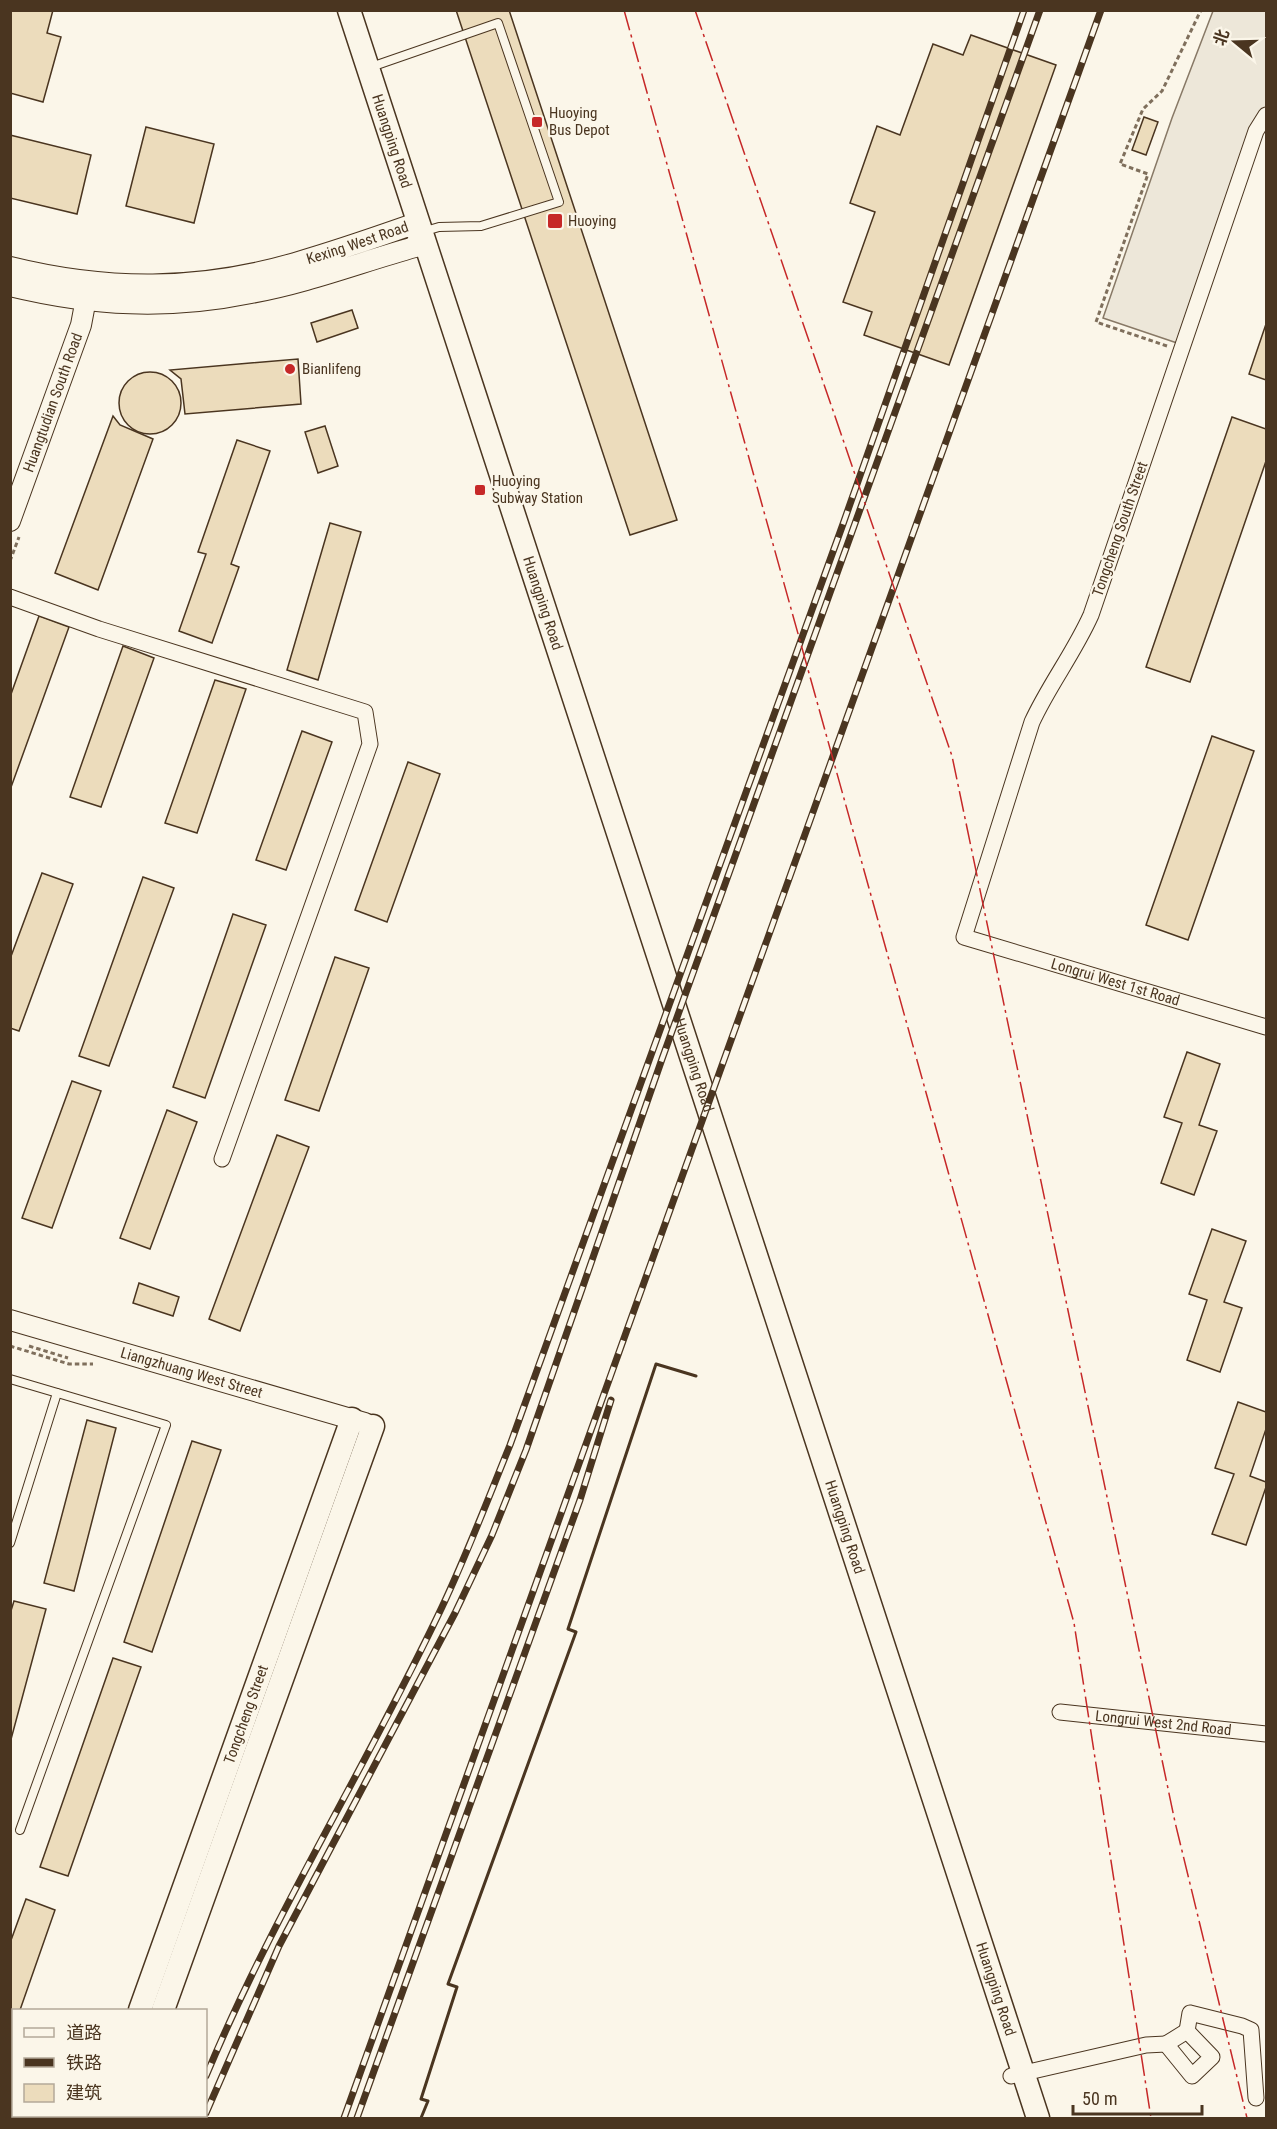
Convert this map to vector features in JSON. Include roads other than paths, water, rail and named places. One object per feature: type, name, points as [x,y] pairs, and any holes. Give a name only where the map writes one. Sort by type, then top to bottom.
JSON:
[{"type":"main road","name":"Huangping Road","points":[[338,10],[363,70]]},
{"type":"main road","name":"Huangping Road","points":[[349,10],[363,70],[415,235],[1017,2075],[1025,2118]]},
{"type":"main road","name":"Tongcheng Street","points":[[140,2009],[362,1422]]},
{"type":"main road","name":"Tongcheng Street","points":[[163,2009],[362,1422]]},
{"type":"main road","name":"Huangping Road","points":[[1017,2075],[1038,2118]]},
{"type":"street","name":"Tongcheng South Street","points":[[964,937],[1032,722],[1041,702],[1080,640],[1091,615],[1256,131],[1266,115]]},
{"type":"street","name":"Kexing West Road","points":[[10,267],[58,278],[87,291],[146,305],[224,298],[284,286],[415,235]]},
{"type":"street","name":"Kexing West Road","points":[[10,285],[56,296],[87,291]]},
{"type":"street","name":"Huangtudian South Road","points":[[10,521],[81,326],[87,291]]},
{"type":"street","points":[[10,597],[99,629],[365,712],[370,744],[222,1159]]},
{"type":"street","name":"Longrui West 1st Road","points":[[964,937],[1266,1027]]},
{"type":"street","name":"Liangzhuang West Street","points":[[10,1320],[362,1422]]},
{"type":"street","name":"Longrui West 2nd Road","points":[[1060,1712],[1266,1734]]},
{"type":"street","points":[[1017,2075],[1146,2045],[1166,2044],[1187,2031],[1190,2013],[1251,2030],[1256,2098]]},
{"type":"street","points":[[1166,2044],[1192,2076],[1212,2057],[1187,2031]]},
{"type":"lane","points":[[363,70],[498,23],[559,202],[481,226],[439,227],[415,235]]},
{"type":"lane","points":[[10,1380],[166,1425],[20,1830]]},
{"type":"lane","points":[[10,1543],[57,1393]]},
{"type":"railway","points":[[207,2074],[232,2016],[290,1899],[383,1725],[442,1607],[510,1445],[843,524],[1024,10]]},
{"type":"railway","points":[[207,2111],[279,1946],[455,1613],[492,1535],[526,1450],[662,1059],[1040,10]]},
{"type":"railway","points":[[344,2118],[1101,10]]},
{"type":"railway","points":[[357,2118],[580,1500],[611,1400]]},
{"type":"place","name":"Huoying Bus Depot","points":[[537,122]]},
{"type":"place","name":"Huoying","points":[[555,221]]},
{"type":"place","name":"Bianlifeng","points":[[290,369]]},
{"type":"place","name":"Huoying Subway Station","points":[[480,490]]}]
